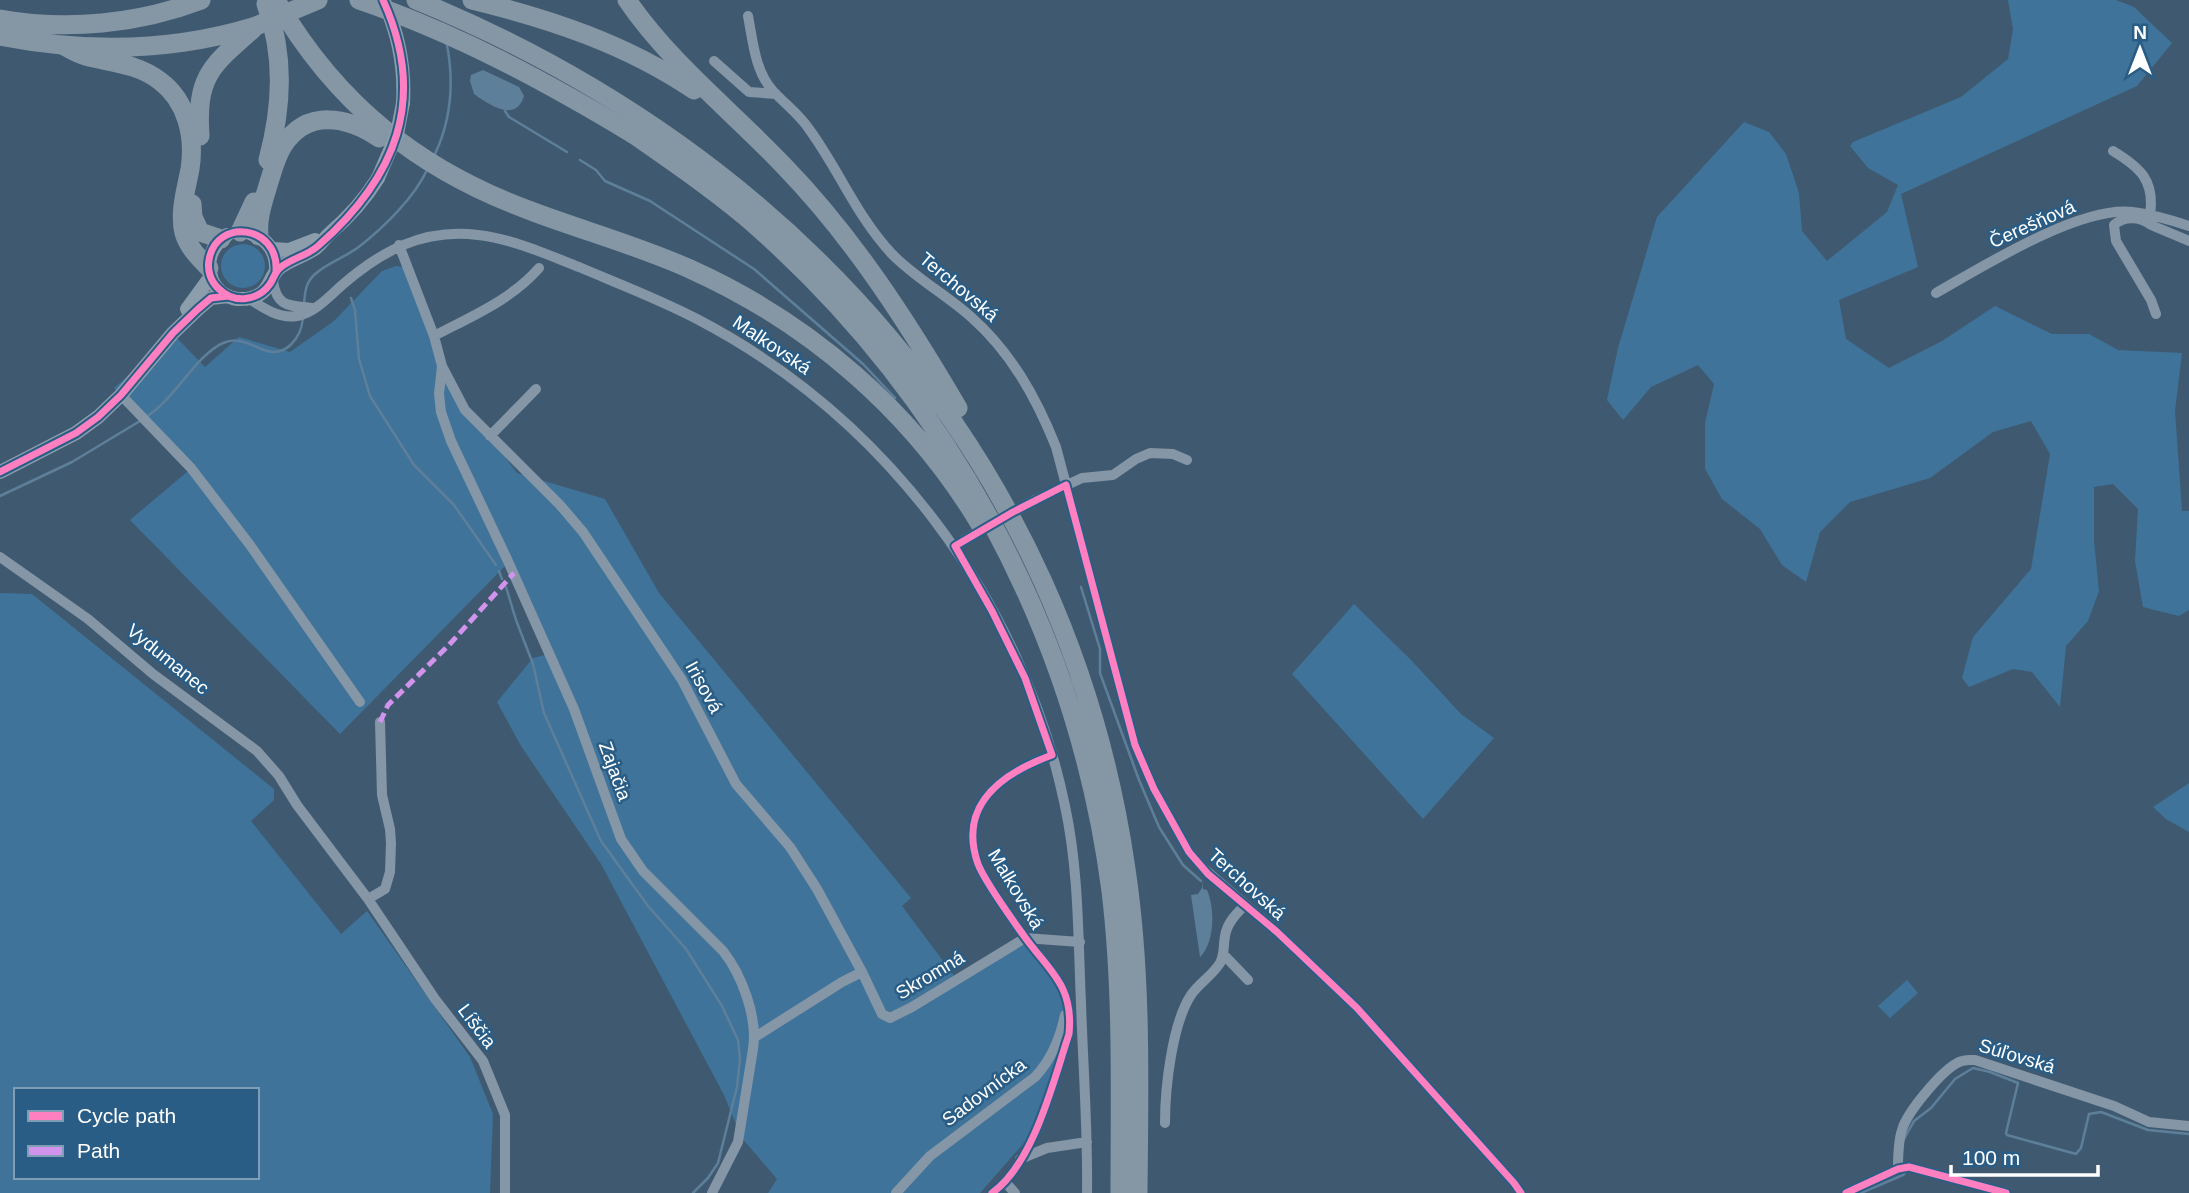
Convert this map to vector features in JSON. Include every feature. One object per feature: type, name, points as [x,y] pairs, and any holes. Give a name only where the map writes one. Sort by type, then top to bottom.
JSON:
[{"type":"highway","points":[[0,19],[50,24],[105,23],[164,12],[201,0]]},
{"type":"highway","points":[[257,239],[245,223],[274,137],[279,99],[279,48],[265,0]]},
{"type":"highway","points":[[276,0],[308,51],[337,86],[382,128],[418,156],[443,172],[502,200],[689,268],[736,292],[794,327],[865,383],[915,436],[961,495],[997,553],[1028,594]]},
{"type":"highway","points":[[0,36],[64,46],[160,46],[217,37],[256,26],[318,0]]},
{"type":"highway","points":[[359,0],[420,23],[498,58],[572,97],[635,125],[746,218],[832,299],[918,403],[970,483],[1028,594],[1068,700],[1094,793],[1112,902],[1118,972],[1120,1193]]},
{"type":"highway","points":[[416,0],[537,57],[635,125],[737,187],[802,243],[838,280],[898,347],[961,432],[993,485],[1041,578],[1094,719],[1117,816],[1126,867],[1136,964],[1138,1193]]},
{"type":"highway","points":[[472,0],[547,20],[604,41],[685,84],[740,123]]},
{"type":"highway","points":[[626,0],[668,51],[810,193],[865,264],[975,438],[993,485]]},
{"type":"highway","points":[[221,239],[200,232],[192,217],[200,149],[200,96],[207,76],[217,60],[256,26]]},
{"type":"highway","points":[[64,46],[87,57],[137,68],[161,82],[175,96],[187,118],[192,144],[184,204],[184,233],[190,247],[210,272]]},
{"type":"highway","points":[[257,239],[260,212],[281,148],[306,125],[324,120],[342,120],[418,156]]},
{"type":"main road","points":[[0,472],[76,433],[121,396],[173,333],[206,301],[228,296],[248,299],[262,293],[282,265],[317,247],[359,206],[379,178],[392,149],[403,103],[399,44],[383,0]]},
{"type":"main road","points":[[228,296],[217,288],[210,272],[211,253],[221,239],[257,239],[289,250],[326,237]]},
{"type":"main road","points":[[257,239],[274,276]]},
{"type":"main road","points":[[173,333],[210,272]]},
{"type":"street","name":"Terchovská","points":[[748,16],[762,77],[804,121],[823,148],[842,186],[864,220],[892,254],[970,316],[999,345],[1015,366],[1042,413],[1056,447],[1135,745],[1154,789],[1189,852],[1208,874],[1357,1008],[1521,1193]]},
{"type":"street","points":[[714,61],[749,92],[776,94]]},
{"type":"street","points":[[2113,151],[2141,171],[2151,197],[2151,219]]},
{"type":"street","name":"Čerešňová","points":[[1936,293],[2008,251],[2055,230],[2105,213],[2130,211],[2151,219],[2189,241]]},
{"type":"street","name":"Čerešňová","points":[[2156,314],[2151,300],[2116,241],[2114,225],[2127,219],[2151,219],[2189,226]]},
{"type":"street","name":"Malkovská","points":[[293,311],[312,308],[327,299],[381,255],[399,245],[433,235],[473,234],[498,237],[664,302],[709,325],[772,364],[827,406],[905,483],[959,543],[1025,678],[1052,755],[1066,808],[1080,942],[1087,1193]]},
{"type":"street","name":"Zajačia","points":[[399,245],[434,336],[442,366],[439,394],[441,412],[450,440],[574,709],[621,839],[643,871],[734,964],[744,989],[755,1037],[738,1142],[712,1193]]},
{"type":"street","points":[[434,336],[510,296],[539,268]]},
{"type":"street","points":[[274,276],[278,299],[293,311]]},
{"type":"street","points":[[248,299],[274,313],[293,311]]},
{"type":"street","name":"Irisová","points":[[442,366],[466,410],[583,532],[682,680],[736,784],[790,847],[817,889],[862,972]]},
{"type":"street","points":[[490,436],[536,389]]},
{"type":"street","points":[[121,396],[191,468],[250,545],[360,702]]},
{"type":"street","points":[[959,543],[1066,485],[1082,478],[1113,475],[1150,453],[1173,454],[1188,460]]},
{"type":"street","name":"Vydumanec","points":[[0,556],[88,619],[153,674],[257,751],[279,776],[298,805]]},
{"type":"street","points":[[368,899],[385,889],[390,872],[390,829],[382,795],[379,759],[380,723]]},
{"type":"street","name":"Malkovská","points":[[992,1193],[1005,1182],[1032,1141],[1069,1034],[1071,1020],[1068,1002],[1055,975],[1026,938],[979,867],[974,849],[974,822],[979,807],[996,785],[1022,766],[1052,755]]},
{"type":"street","name":"Líščia","points":[[298,805],[368,899],[435,999],[471,1045],[492,1082],[505,1115],[505,1193]]},
{"type":"street","name":"Terchovská","points":[[1165,1123],[1167,1077],[1183,1009],[1192,993],[1211,975],[1224,955],[1225,934],[1232,919],[1245,905]]},
{"type":"street","points":[[1026,938],[1080,942]]},
{"type":"street","name":"Skromná","points":[[862,972],[881,1014],[890,1018],[1026,938]]},
{"type":"street","points":[[1224,955],[1248,980]]},
{"type":"street","points":[[755,1037],[862,972]]},
{"type":"street","name":"Sadovnícka","points":[[896,1193],[930,1156],[1035,1077],[1048,1063],[1062,1032],[1068,1002]]},
{"type":"street","name":"Súľovská","points":[[1903,1168],[1901,1131],[1906,1119],[1943,1073],[1966,1059],[2114,1106],[2149,1122],[2189,1126]]},
{"type":"street","points":[[1020,1159],[1047,1148],[1087,1142]]},
{"type":"street","points":[[1846,1193],[1903,1168],[2006,1193]]},
{"type":"street","points":[[1005,1182],[1015,1193]]},
{"type":"shaded area","points":[[2008,0],[2116,0],[2134,7],[2172,43],[2137,86],[1901,194],[1918,267],[1839,300],[1846,339],[1889,368],[1942,341],[1995,306],[2052,334],[2089,334],[2118,350],[2182,353],[2175,411],[2182,511],[2189,511],[2189,610],[2179,616],[2143,607],[2135,561],[2138,509],[2113,484],[2094,487],[2094,541],[2099,591],[2088,621],[2066,646],[2060,707],[2032,672],[2013,669],[1969,687],[1962,678],[1973,637],[2031,569],[2050,454],[2031,421],[1993,432],[1930,478],[1850,502],[1820,532],[1806,582],[1782,565],[1760,529],[1722,499],[1705,469],[1705,423],[1714,384],[1698,365],[1651,387],[1623,420],[1607,400],[1618,348],[1657,217],[1744,122],[1769,132],[1786,154],[1799,193],[1802,231],[1827,261],[1887,212],[1898,185],[1868,168],[1850,146],[1853,142],[1961,97],[2008,59],[2013,29]]},
{"type":"shaded area","points":[[483,70],[519,87],[524,96],[515,109],[494,107],[474,94],[471,75]]},
{"type":"shaded area","points":[[243,244],[258,251],[265,266],[258,281],[243,288],[228,281],[221,266],[228,251]]},
{"type":"shaded area","points":[[396,266],[405,267],[431,338],[470,410],[517,473],[605,499],[659,593],[911,898],[902,906],[955,977],[1011,944],[1019,935],[1052,969],[1067,1008],[1069,1026],[1030,1136],[980,1193],[768,1193],[777,1179],[741,1137],[724,1095],[601,864],[521,746],[497,702],[533,658],[549,654],[509,562],[340,734],[130,520],[194,466],[114,388],[175,336],[205,367],[239,337],[290,352],[334,321],[382,271]]},
{"type":"shaded area","points":[[0,593],[32,594],[274,789],[274,800],[251,821],[341,934],[367,911],[470,1057],[493,1114],[490,1193],[0,1193]]},
{"type":"shaded area","points":[[1354,604],[1461,714],[1494,738],[1423,819],[1292,674]]},
{"type":"shaded area","points":[[2189,783],[2189,832],[2166,819],[2153,807]]},
{"type":"shaded area","points":[[1202,881],[1203,889],[1207,890],[1210,897],[1212,925],[1209,943],[1200,957],[1191,895],[1198,894]]},
{"type":"shaded area","points":[[1907,980],[1918,993],[1890,1018],[1878,1006]]},
{"type":"waterway","name":"Vydumanec","points":[[435,154],[445,128],[450,101],[447,45]]},
{"type":"waterway","points":[[505,111],[509,117],[567,152]]},
{"type":"waterway","points":[[580,160],[596,170],[605,181],[650,201],[754,269],[863,364],[895,398]]},
{"type":"waterway","name":"Vydumanec","points":[[304,305],[307,285],[311,278],[355,250],[379,230],[398,211],[427,170]]},
{"type":"waterway","points":[[351,298],[355,310],[359,359],[370,396],[414,465],[454,505],[496,565]]},
{"type":"waterway","name":"Vydumanec","points":[[146,417],[166,400],[213,349],[234,340],[272,352],[285,349],[296,339],[303,318]]},
{"type":"waterway","name":"Vydumanec","points":[[0,496],[72,462],[140,421]]},
{"type":"waterway","points":[[499,571],[502,579]]},
{"type":"waterway","points":[[506,587],[533,664],[544,713],[601,841],[648,906],[686,949],[722,1006],[738,1040],[740,1059],[737,1087],[718,1163],[693,1193]]},
{"type":"waterway","points":[[1081,587],[1100,649],[1100,673],[1139,780],[1159,827],[1183,865],[1201,881]]},
{"type":"waterway","points":[[1904,1139],[1914,1121],[1931,1108],[1955,1079],[1973,1068],[2018,1083],[2007,1135],[2076,1154],[2081,1148],[2089,1114],[2101,1112],[2148,1130],[2189,1134]]},
{"type":"waterway","points":[[1861,1193],[1905,1173]]},
{"type":"marked path","points":[[380,722],[388,705],[448,646],[514,573]]},
{"type":"cycle path","points":[[276,271],[274,256],[268,244],[258,236],[246,232],[234,232],[223,237],[214,246],[209,260],[210,276],[219,289],[232,297],[253,297],[265,290],[277,270],[318,246],[345,220],[367,193],[385,164],[397,135],[403,103],[403,71],[396,36],[383,0]]},
{"type":"cycle path","points":[[0,472],[76,433],[98,417],[198,309],[211,298],[228,296]]},
{"type":"cycle path","points":[[992,1193],[1007,1180],[1031,1142],[1069,1034],[1070,1017],[1068,1003],[1058,980],[1006,910],[978,864],[973,843],[974,824],[979,808],[989,794],[1017,771],[1052,755],[1025,678],[992,611],[955,546],[1066,485],[1135,745],[1154,789],[1189,852],[1208,874],[1277,932],[1357,1008],[1521,1193]]},
{"type":"cycle path","points":[[1846,1193],[1898,1169],[1909,1167],[2006,1193]]}]
